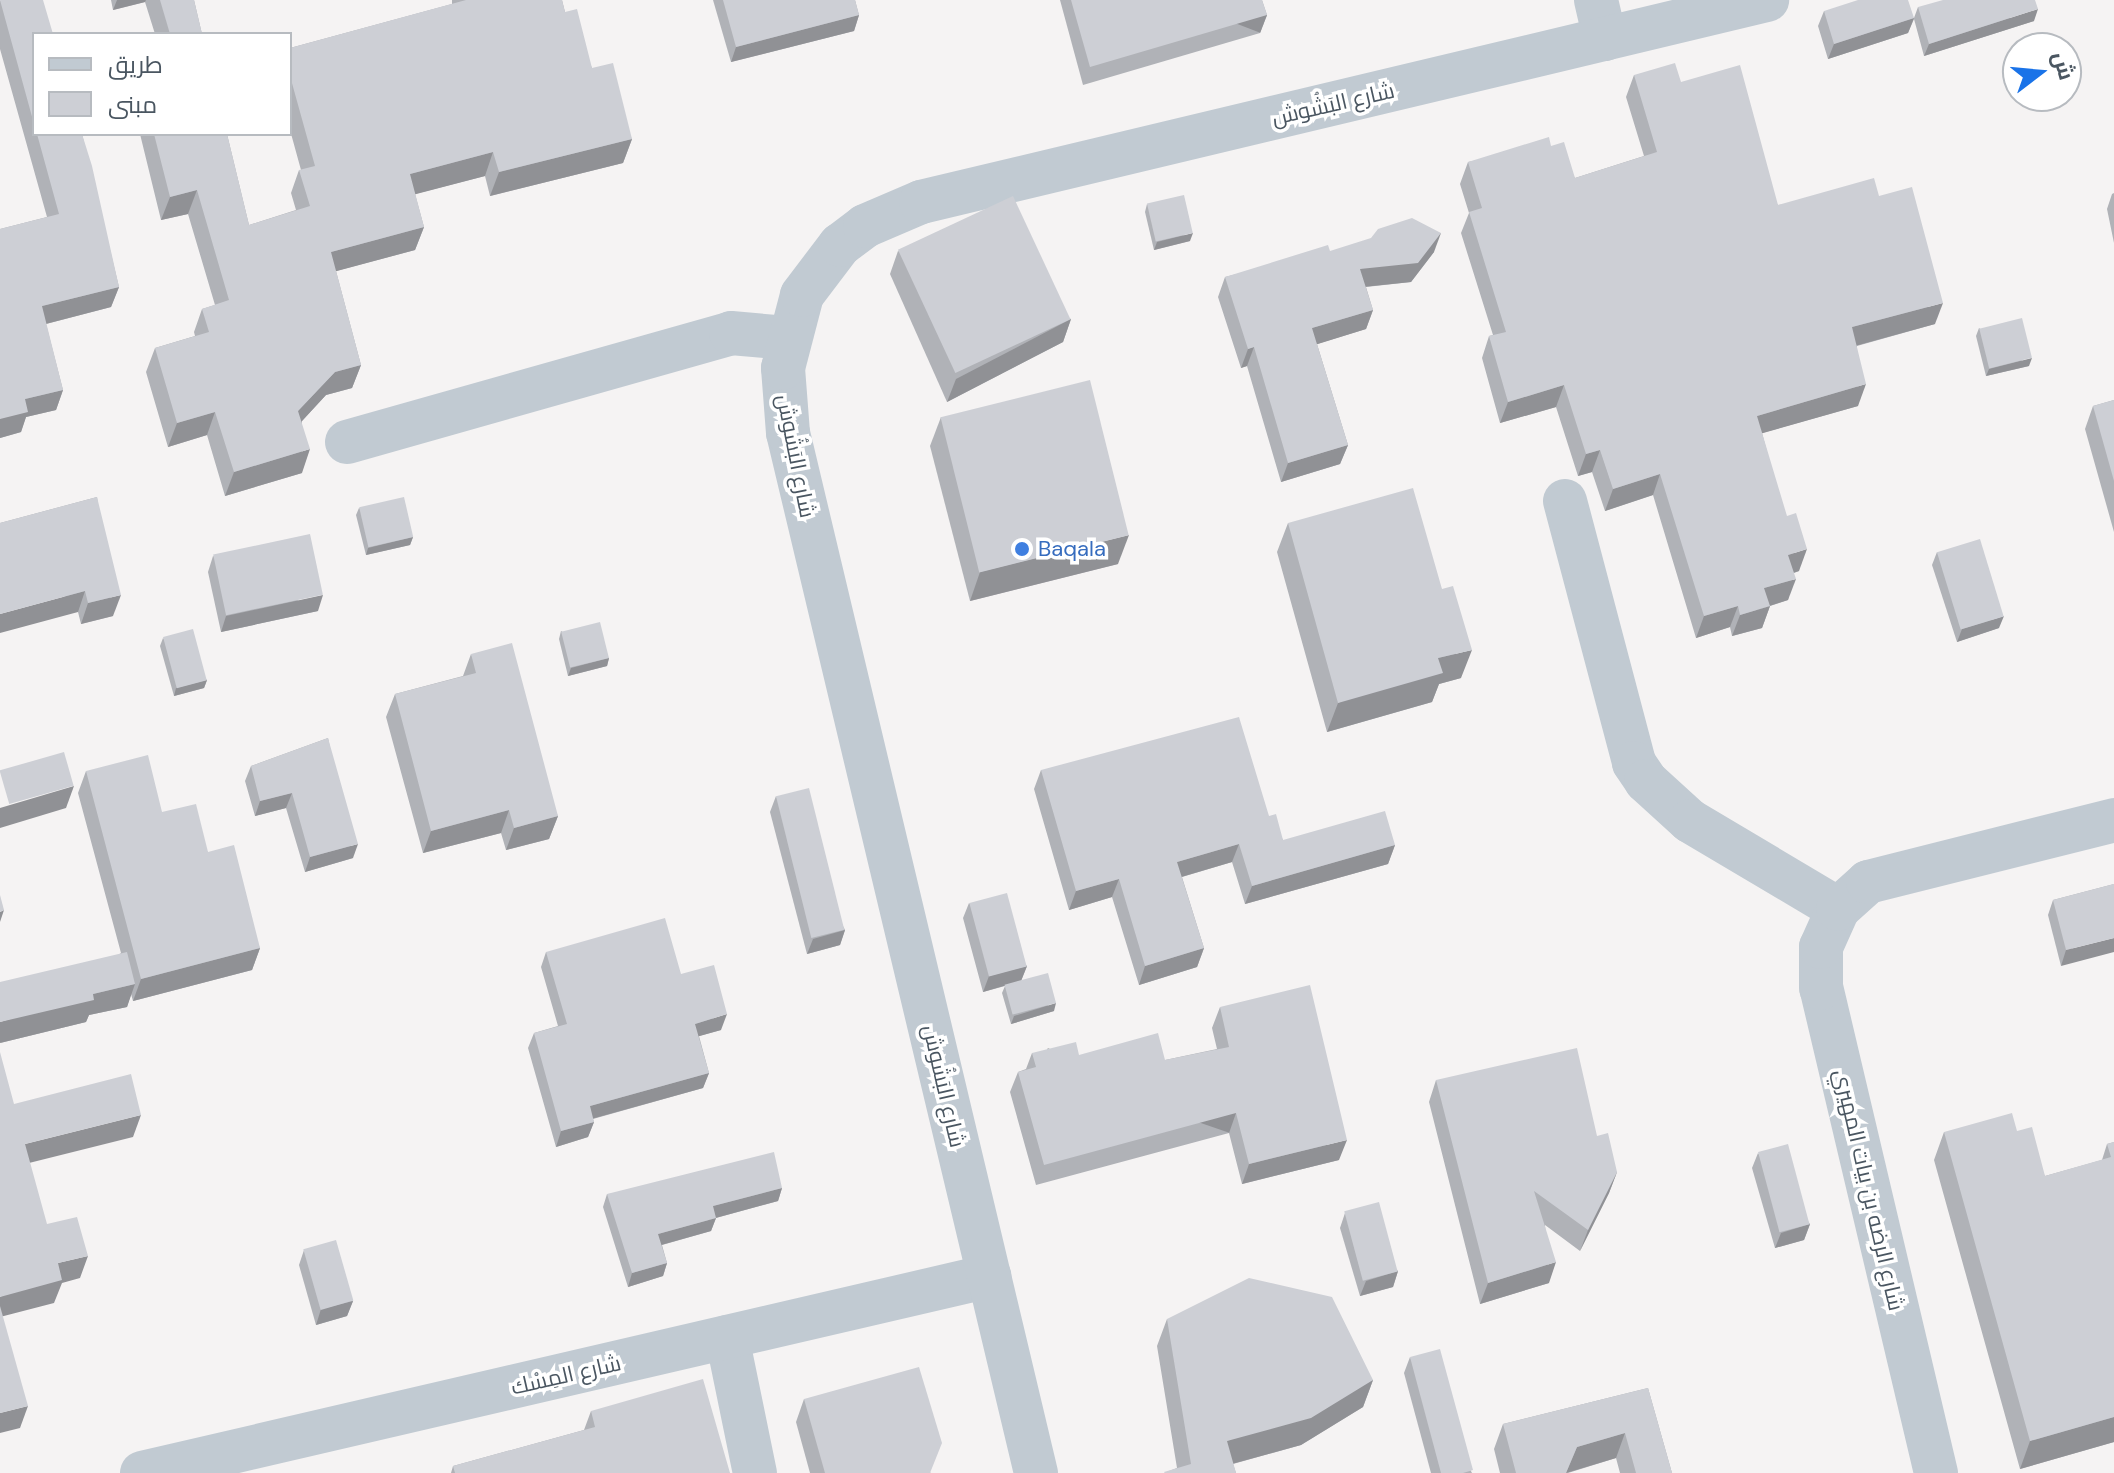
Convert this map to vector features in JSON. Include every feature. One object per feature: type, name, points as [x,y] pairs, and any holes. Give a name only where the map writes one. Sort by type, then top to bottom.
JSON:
[{"type":"street","name":"شارع البَشُوش","points":[[1036,1473],[788,433],[783,398],[788,338],[802,295],[840,245],[892,212],[1600,19],[1767,0]]},
{"type":"street","points":[[347,442],[731,333],[788,338]]},
{"type":"street","points":[[1565,501],[1634,763],[1690,821],[1838,909]]},
{"type":"street","name":"شارع الرضه بن بيات المهيري","points":[[1936,1473],[1821,988],[1821,947],[1838,909],[1868,882],[1887,874],[2114,820]]},
{"type":"street","name":"شارع المِسْك","points":[[142,1473],[989,1276]]},
{"type":"street","points":[[727,1337],[755,1473]]},
{"type":"building","points":[[0,0],[43,0],[52,32],[32,32],[32,117]]},
{"type":"building","points":[[160,0],[194,0],[202,32],[169,32]]},
{"type":"building","points":[[466,0],[562,0],[565,12],[577,9],[592,68],[613,63],[632,139],[499,172],[493,152],[410,174],[424,227],[331,252],[361,365],[335,372],[298,411],[310,449],[234,472],[215,412],[177,423],[155,348],[209,332],[202,309],[229,300],[197,190],[170,197],[155,136],[227,136],[249,225],[310,206],[299,170],[315,166],[292,83],[292,47]]},
{"type":"building","points":[[723,0],[855,0],[859,15],[736,47]]},
{"type":"building","points":[[1071,0],[1262,0],[1267,15],[1090,67]]},
{"type":"building","points":[[1858,0],[1908,0],[1914,18],[1834,44],[1824,11]]},
{"type":"building","points":[[1943,0],[2035,0],[2038,9],[1929,44],[1918,7]]},
{"type":"building","points":[[1675,63],[1681,82],[1740,65],[1778,205],[1874,178],[1879,196],[1912,187],[1943,303],[1852,327],[1866,384],[1757,416],[1787,516],[1796,513],[1807,549],[1788,555],[1796,579],[1764,588],[1770,606],[1740,615],[1738,606],[1704,616],[1660,474],[1613,489],[1600,450],[1586,454],[1564,385],[1508,402],[1489,336],[1506,332],[1469,212],[1482,208],[1468,162],[1549,137],[1551,146],[1564,142],[1575,178],[1657,152],[1634,75]]},
{"type":"building","points":[[38,136],[83,136],[119,287],[42,306],[63,390],[25,399],[28,412],[0,419],[0,229],[59,214]]},
{"type":"building","points":[[1184,195],[1193,233],[1156,242],[1147,204]]},
{"type":"building","points":[[1013,196],[1070,319],[955,373],[898,250]]},
{"type":"building","points":[[1412,218],[1441,233],[1418,263],[1360,269],[1373,310],[1312,328],[1348,445],[1288,463],[1254,347],[1248,349],[1225,277],[1328,245],[1330,251],[1371,238],[1378,229]]},
{"type":"building","points":[[2022,318],[2032,358],[1989,368],[1979,329]]},
{"type":"building","points":[[1090,380],[1129,535],[979,573],[941,417]]},
{"type":"building","points":[[2114,400],[2114,481],[2093,406]]},
{"type":"building","points":[[1413,488],[1442,589],[1453,586],[1472,650],[1438,658],[1443,673],[1338,703],[1288,523]]},
{"type":"building","points":[[97,497],[121,595],[88,603],[85,591],[0,614],[0,523]]},
{"type":"building","points":[[404,497],[413,537],[368,547],[359,507]]},
{"type":"building","points":[[310,534],[323,595],[226,615],[213,555]]},
{"type":"building","points":[[1980,539],[2004,616],[1961,630],[1937,552]]},
{"type":"building","points":[[600,622],[609,658],[570,668],[561,632]]},
{"type":"building","points":[[193,629],[207,680],[177,688],[163,637]]},
{"type":"building","points":[[512,643],[558,816],[514,828],[509,810],[431,831],[395,694],[476,673],[471,654]]},
{"type":"building","points":[[1239,717],[1269,816],[1276,814],[1283,840],[1385,811],[1395,845],[1252,886],[1239,844],[1177,862],[1204,948],[1145,966],[1119,879],[1076,891],[1041,770]]},
{"type":"building","points":[[328,738],[358,844],[310,857],[292,793],[260,801],[251,766]]},
{"type":"building","points":[[64,752],[74,786],[9,804],[0,770]]},
{"type":"building","points":[[148,755],[162,812],[196,804],[208,852],[234,845],[260,948],[141,979],[86,771]]},
{"type":"building","points":[[809,788],[844,930],[811,938],[776,796]]},
{"type":"building","points":[[2114,884],[2114,938],[2066,950],[2053,900]]},
{"type":"building","points":[[1007,893],[1027,966],[989,977],[969,903]]},
{"type":"building","points":[[665,918],[681,974],[714,965],[727,1014],[695,1024],[709,1073],[590,1106],[594,1122],[561,1131],[534,1033],[567,1024],[546,952]]},
{"type":"building","points":[[127,952],[135,984],[93,994],[94,1000],[0,1022],[0,982]]},
{"type":"building","points":[[1048,973],[1056,1003],[1013,1015],[1005,985]]},
{"type":"building","points":[[1310,985],[1347,1140],[1249,1164],[1236,1113],[1044,1165],[1018,1072],[1036,1067],[1032,1053],[1076,1042],[1079,1055],[1158,1033],[1165,1060],[1229,1047],[1220,1007]]},
{"type":"building","points":[[1577,1048],[1597,1136],[1608,1133],[1617,1172],[1588,1230],[1534,1191],[1556,1262],[1488,1283],[1436,1080]]},
{"type":"building","points":[[0,1052],[14,1104],[131,1074],[141,1115],[25,1144],[47,1224],[77,1217],[88,1256],[58,1263],[62,1280],[0,1297]]},
{"type":"building","points":[[2012,1113],[2017,1131],[2032,1127],[2045,1176],[2111,1157],[2107,1144],[2114,1142],[2114,1417],[2030,1441],[1944,1132]]},
{"type":"building","points":[[1788,1144],[1809,1224],[1780,1232],[1758,1152]]},
{"type":"building","points":[[774,1152],[782,1188],[713,1206],[716,1218],[658,1234],[667,1263],[632,1273],[607,1194]]},
{"type":"building","points":[[1379,1202],[1398,1272],[1363,1281],[1344,1211]]},
{"type":"building","points":[[336,1240],[353,1301],[321,1310],[303,1249]]},
{"type":"building","points":[[1249,1278],[1332,1297],[1373,1380],[1311,1418],[1227,1441],[1236,1473],[1165,1473],[1191,1464],[1167,1319]]},
{"type":"building","points":[[0,1306],[28,1406],[0,1413]]},
{"type":"building","points":[[1440,1349],[1473,1470],[1463,1473],[1441,1473],[1410,1357]]},
{"type":"building","points":[[919,1367],[942,1443],[930,1473],[825,1473],[804,1399]]},
{"type":"building","points":[[703,1379],[730,1473],[455,1473],[453,1466],[595,1427],[591,1411]]},
{"type":"building","points":[[1648,1388],[1672,1473],[1636,1473],[1625,1433],[1577,1447],[1566,1473],[1516,1473],[1503,1424]]},
{"type":"place","name":"Baqala","points":[[1022,549]]}]
